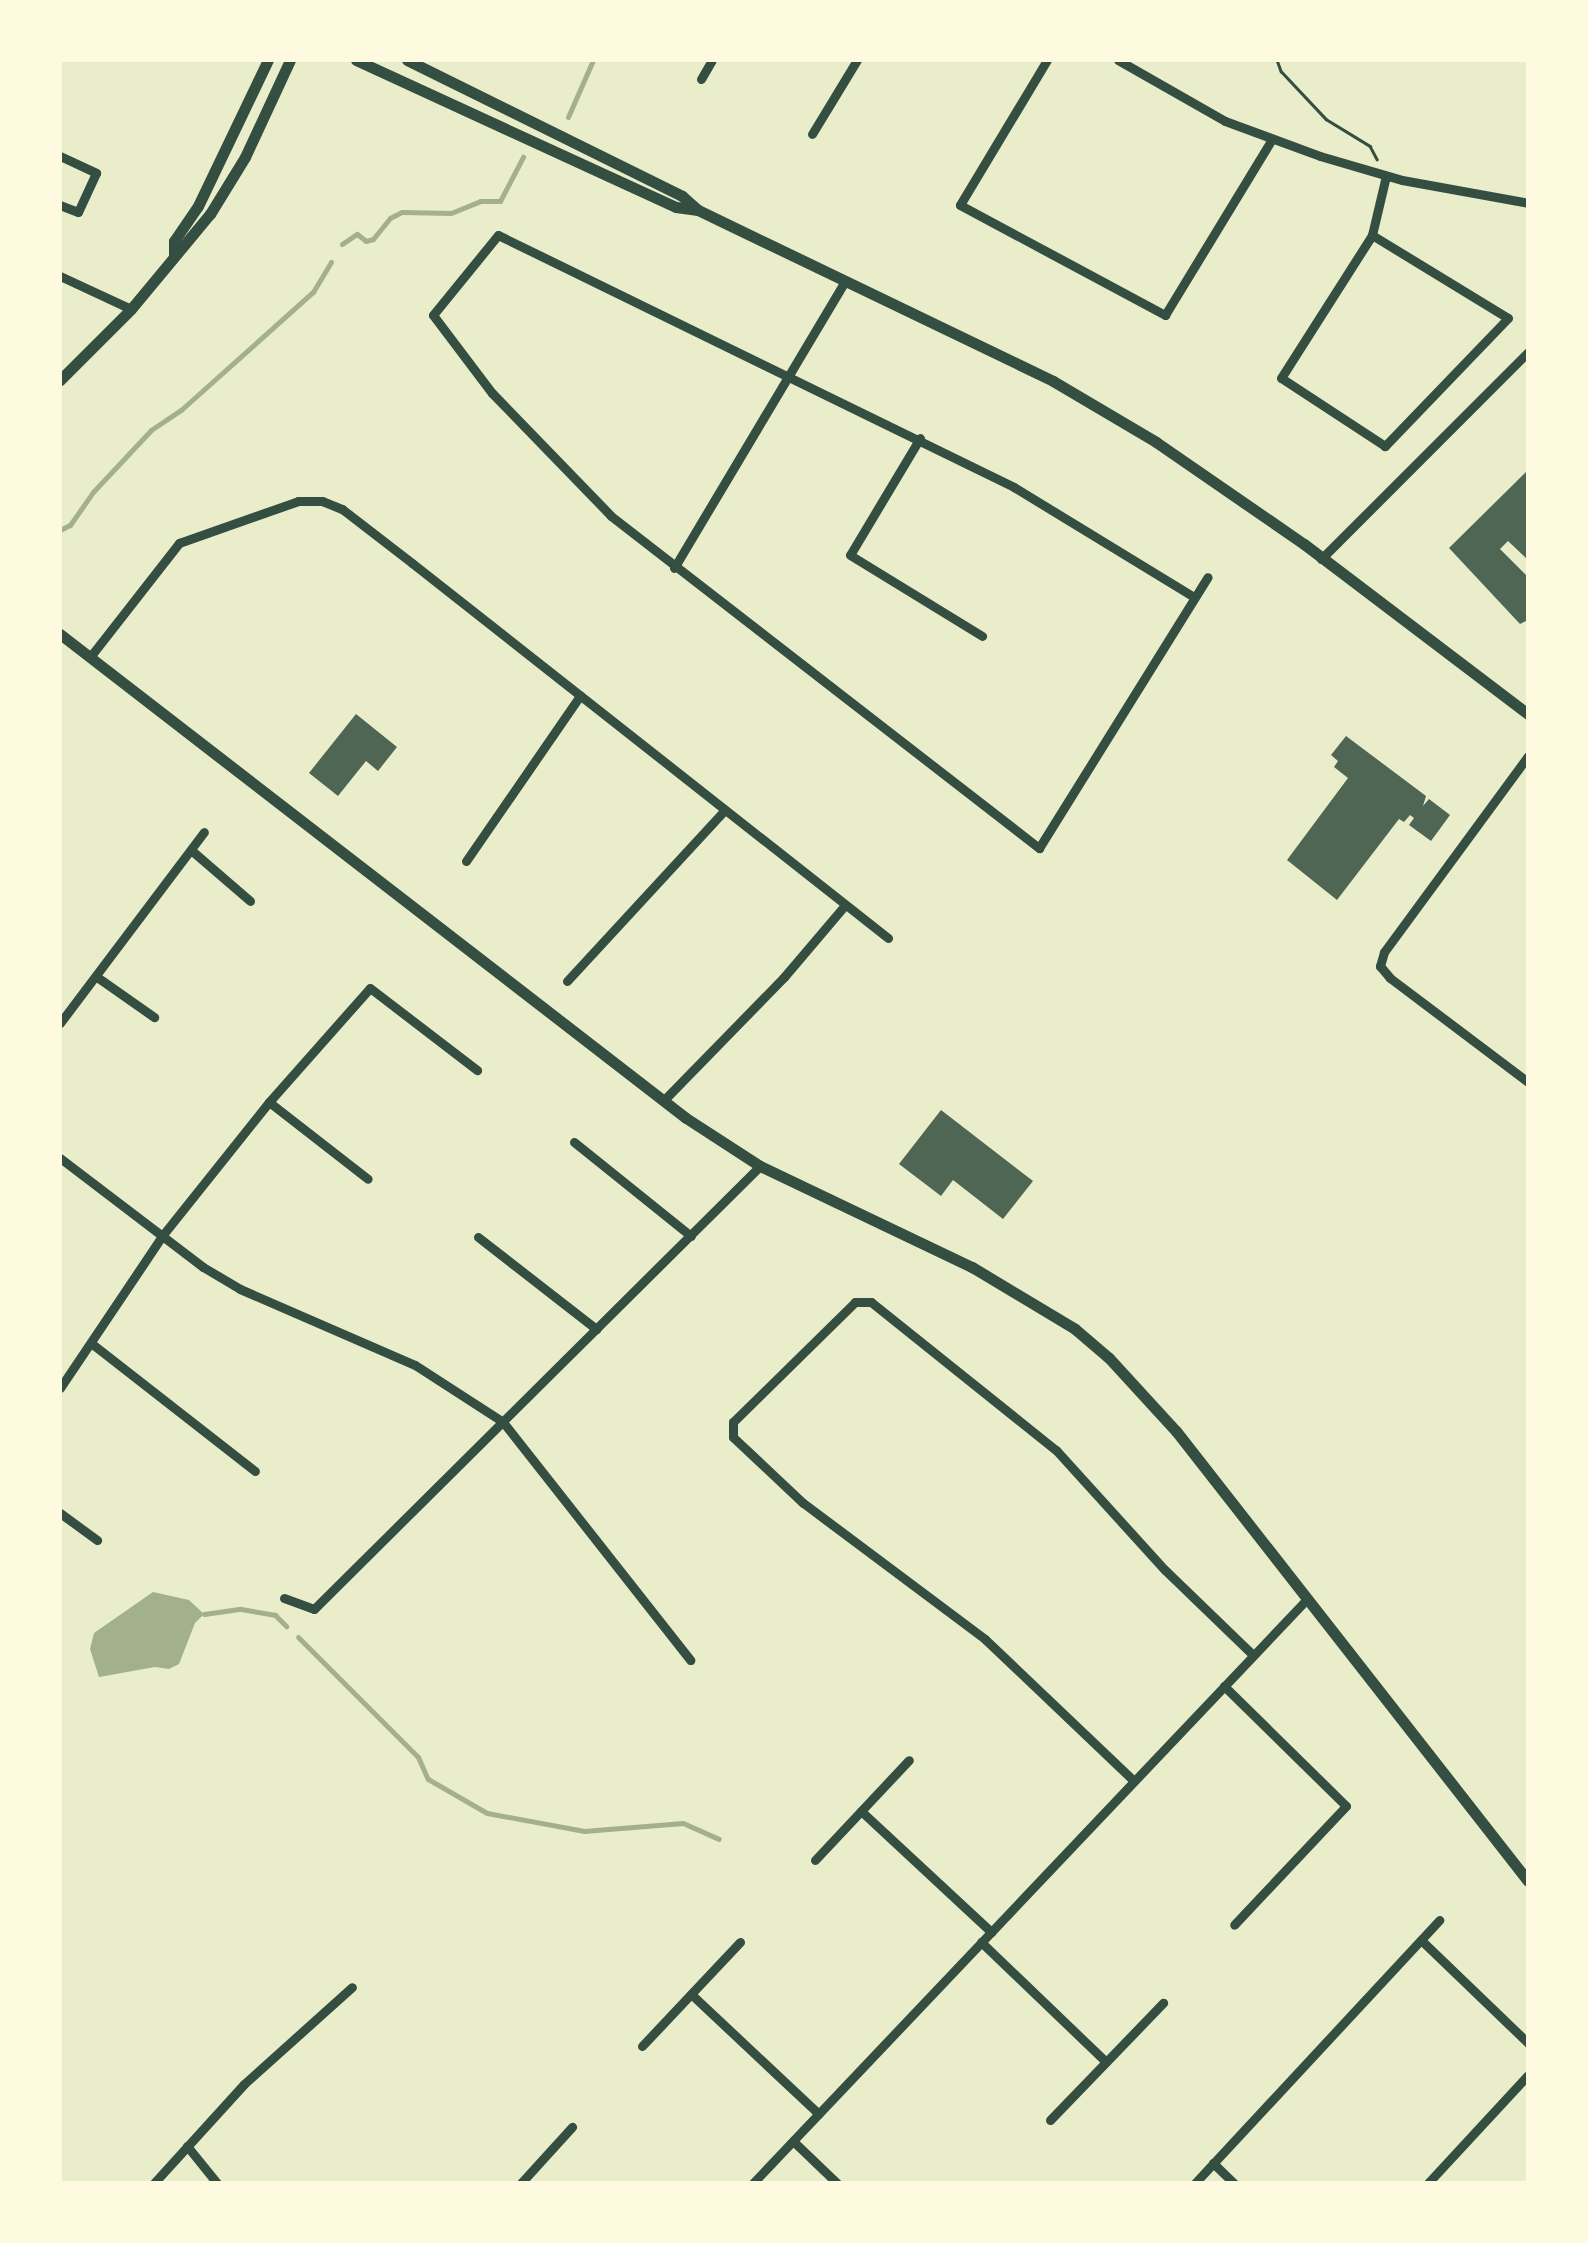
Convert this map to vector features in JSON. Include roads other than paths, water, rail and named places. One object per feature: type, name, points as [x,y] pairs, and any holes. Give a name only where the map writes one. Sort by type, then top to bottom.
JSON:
[{"type":"street","points":[[174,254],[174,241],[198,206],[268,60]]},
{"type":"street","points":[[60,380],[130,309],[210,214],[245,157],[290,60]]},
{"type":"street","points":[[356,60],[676,207],[698,210]]},
{"type":"street","points":[[406,60],[682,196],[698,210],[1053,381],[1156,442],[1528,714]]},
{"type":"street","points":[[700,78],[712,60]]},
{"type":"street","points":[[812,134],[857,60]]},
{"type":"street","points":[[1047,60],[960,204],[1166,315],[1272,139]]},
{"type":"street","points":[[1118,60],[1175,95],[1272,139],[1386,176],[1528,202]]},
{"type":"street","points":[[60,156],[96,173],[78,212],[60,204]]},
{"type":"street","points":[[1372,235],[1508,318],[1385,446],[1281,378],[1372,235],[1386,176]]},
{"type":"street","points":[[1194,596],[1014,487],[920,438],[498,235],[433,315],[492,393],[552,461],[674,568],[1039,848],[1208,577]]},
{"type":"street","points":[[60,276],[130,309]]},
{"type":"street","points":[[674,568],[792,376],[845,281]]},
{"type":"street","points":[[1321,559],[1528,352]]},
{"type":"street","points":[[920,438],[850,555],[982,636]]},
{"type":"street","points":[[90,657],[179,543],[298,501],[322,501],[342,509],[888,938]]},
{"type":"street","points":[[60,634],[664,1100],[760,1166],[972,1267],[1075,1328],[1109,1358],[1176,1432],[1528,1880]]},
{"type":"street","points":[[466,860],[580,696]]},
{"type":"street","points":[[1528,756],[1384,952],[1380,966],[1390,978],[1528,1082]]},
{"type":"street","points":[[567,981],[725,810]]},
{"type":"street","points":[[60,1022],[204,832]]},
{"type":"street","points":[[191,850],[250,901]]},
{"type":"street","points":[[664,1100],[784,978],[845,905]]},
{"type":"street","points":[[97,977],[154,1017]]},
{"type":"street","points":[[60,1388],[162,1236],[268,1102],[370,988],[477,1070]]},
{"type":"street","points":[[268,1102],[368,1179]]},
{"type":"street","points":[[574,1142],[692,1236]]},
{"type":"street","points":[[60,1158],[162,1236],[240,1289],[415,1365],[503,1422],[690,1660]]},
{"type":"street","points":[[284,1598],[314,1610],[760,1166]]},
{"type":"street","points":[[478,1237],[596,1329]]},
{"type":"street","points":[[1134,1781],[985,1639],[803,1504],[733,1436],[733,1422],[855,1302],[872,1302],[1056,1450],[1165,1570],[1253,1655]]},
{"type":"street","points":[[91,1344],[255,1472]]},
{"type":"street","points":[[60,1513],[97,1540]]},
{"type":"street","points":[[753,2183],[1306,1599]]},
{"type":"street","points":[[1224,1686],[1346,1806],[1234,1925]]},
{"type":"street","points":[[815,1860],[909,1760]]},
{"type":"street","points":[[862,1811],[990,1932]]},
{"type":"street","points":[[1194,2183],[1439,1920]]},
{"type":"street","points":[[1421,1940],[1528,2043]]},
{"type":"street","points":[[642,2046],[740,1942]]},
{"type":"street","points":[[981,1942],[1106,2062]]},
{"type":"street","points":[[154,2183],[244,2084],[352,1987]]},
{"type":"street","points":[[691,1994],[818,2114]]},
{"type":"street","points":[[1050,2120],[1163,2002]]},
{"type":"street","points":[[1428,2183],[1528,2075]]},
{"type":"street","points":[[521,2183],[572,2127]]},
{"type":"street","points":[[793,2140],[837,2183]]},
{"type":"street","points":[[187,2146],[217,2183]]},
{"type":"street","points":[[1213,2163],[1234,2183]]},
{"type":"waterway","points":[[568,117],[593,60]]},
{"type":"waterway","points":[[342,244],[357,234],[366,241],[373,239],[390,218],[402,212],[451,213],[480,201],[500,201],[523,157]]},
{"type":"waterway","points":[[60,530],[70,525],[93,492],[151,430],[182,409],[313,292],[331,262]]},
{"type":"waterway","points":[[204,1614],[241,1609],[275,1615],[286,1626]]},
{"type":"waterway","points":[[298,1637],[418,1757],[428,1779],[487,1813],[584,1831],[683,1823],[719,1839]]}]
